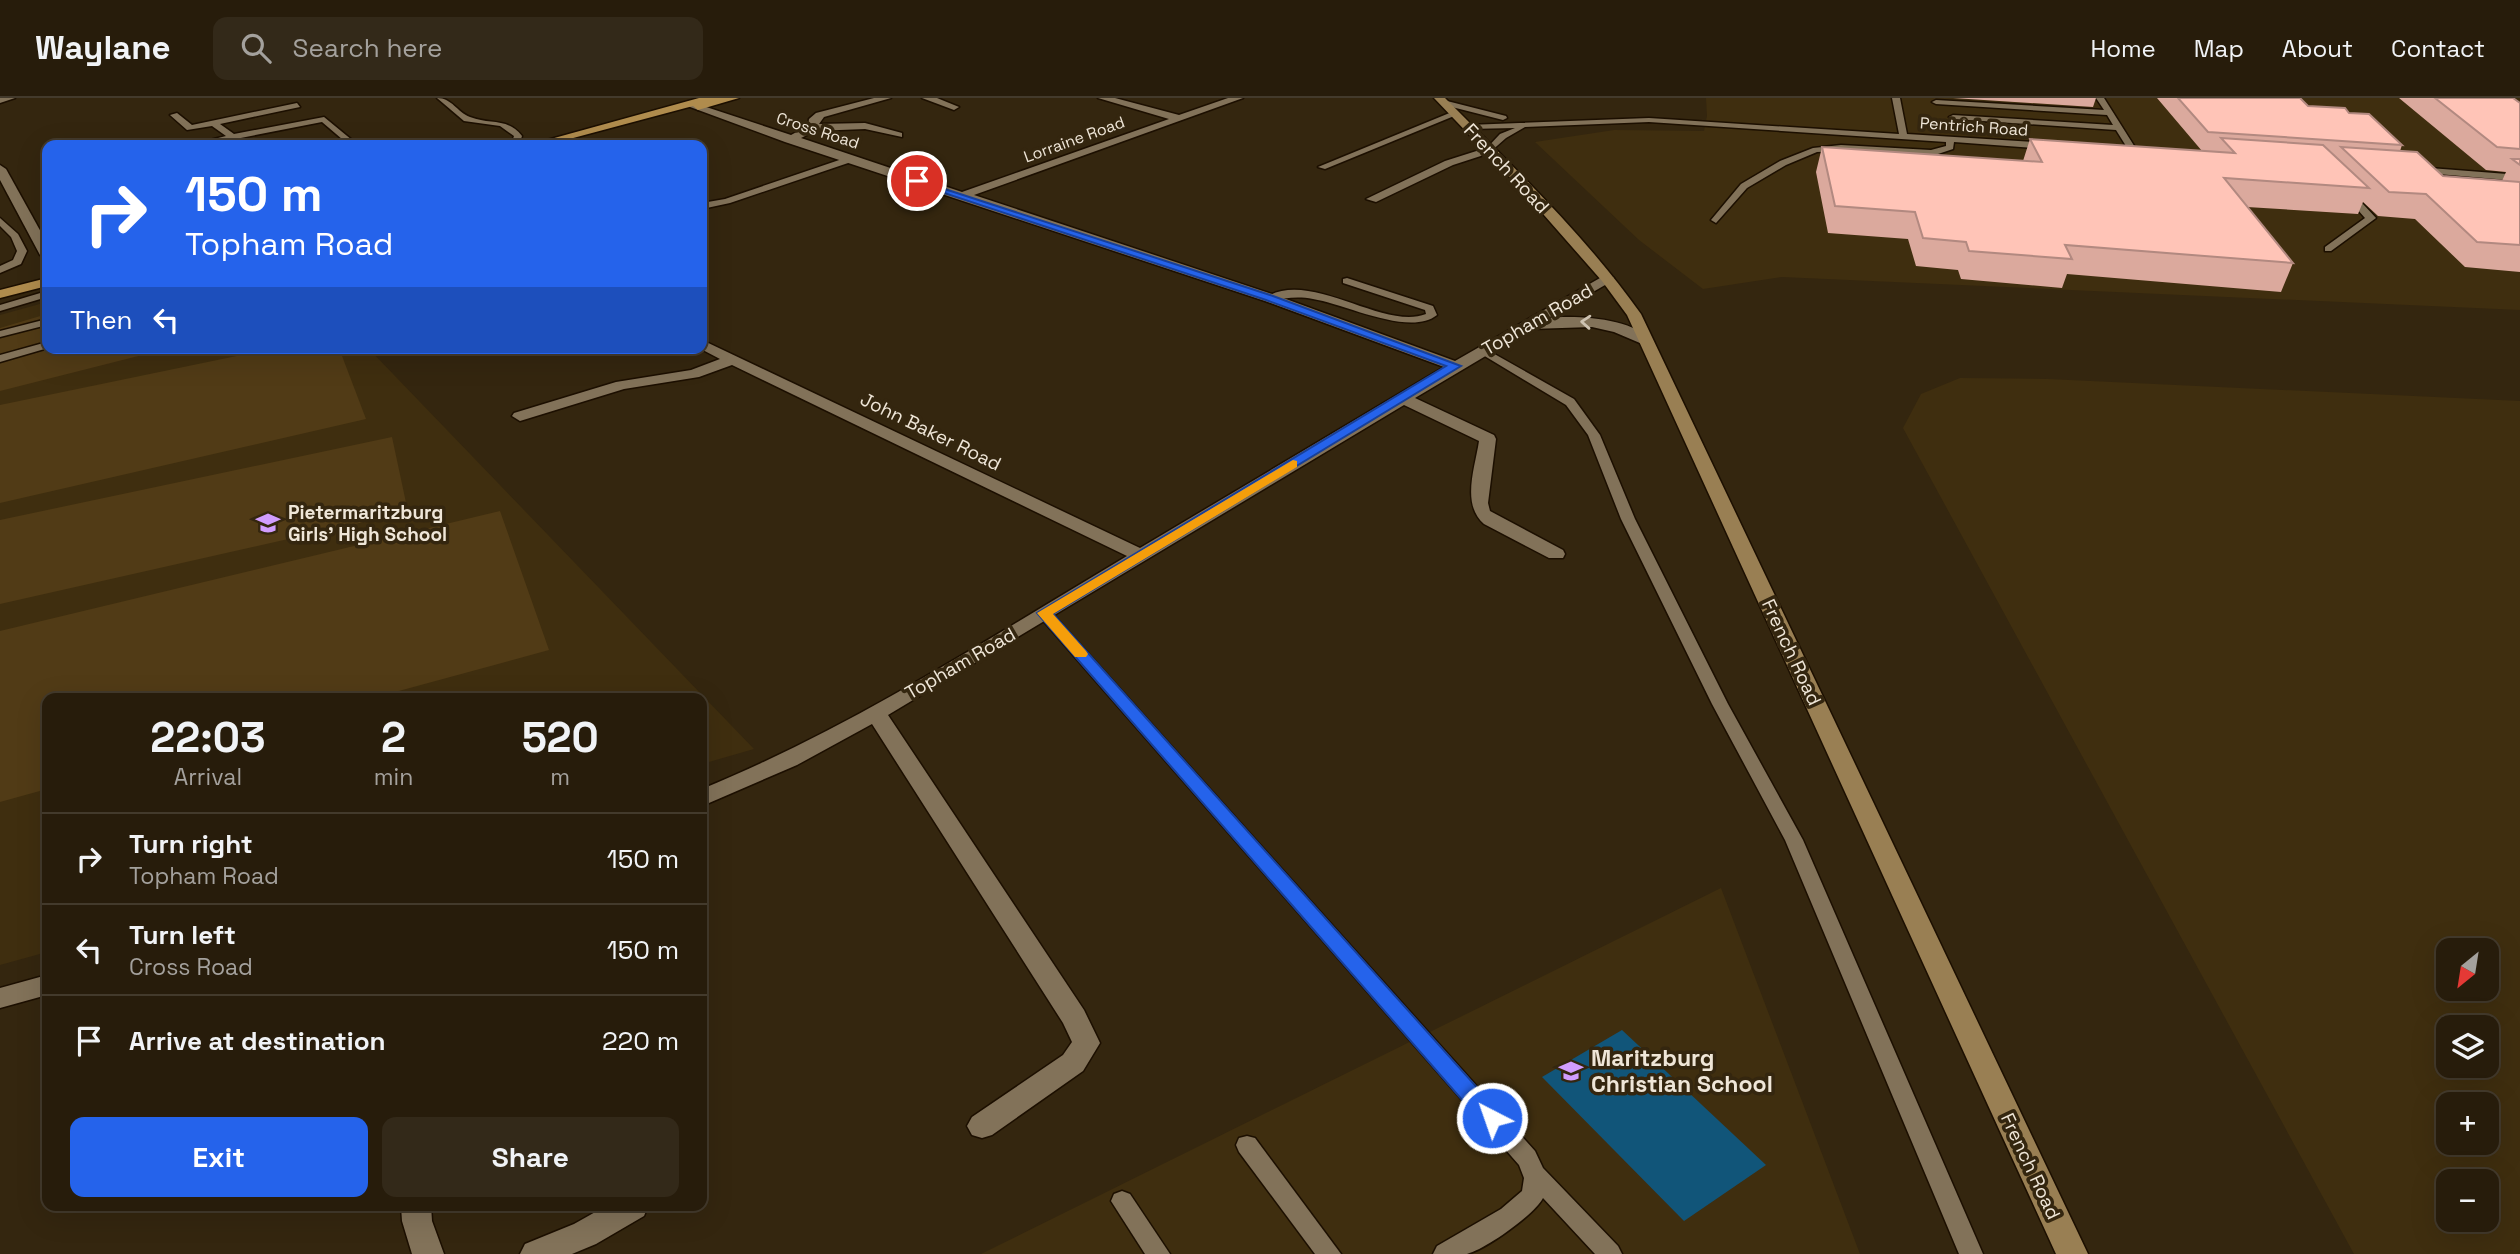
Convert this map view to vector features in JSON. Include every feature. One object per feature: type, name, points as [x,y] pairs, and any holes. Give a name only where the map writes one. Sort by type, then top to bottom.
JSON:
[{"type":"main road","points":[[575,140],[693,106],[710,98]]},
{"type":"main road","points":[[555,140],[734,98]]},
{"type":"main road","points":[[0,288],[42,276]]},
{"type":"main road","points":[[0,294],[42,283]]},
{"type":"street","points":[[0,100],[10,98]]},
{"type":"street","points":[[813,128],[814,118],[820,115],[886,98]]},
{"type":"street","points":[[927,98],[954,107]]},
{"type":"street","points":[[1103,98],[1178,118]]},
{"type":"street","name":"Lorraine Road","points":[[961,196],[1238,98]]},
{"type":"street","name":"Cross Road","points":[[693,106],[1270,298],[1455,366]]},
{"type":"street","name":"French Road","points":[[1451,110],[1607,278],[1634,314],[2073,1254]]},
{"type":"street","points":[[789,140],[813,128],[865,126],[898,135]]},
{"type":"street","points":[[1372,199],[1449,163],[1489,150]]},
{"type":"street","points":[[0,169],[42,246]]},
{"type":"street","name":"Topham Road","points":[[707,796],[765,773],[875,712],[1607,278]]},
{"type":"street","points":[[1522,327],[1558,321],[1587,321],[1621,328],[1647,342]]},
{"type":"street","name":"John Baker Road","points":[[707,346],[1141,556]]},
{"type":"street","points":[[520,416],[622,385],[694,374],[733,359]]},
{"type":"street","points":[[1401,398],[1488,439],[1479,503],[1482,513],[1490,520],[1556,554]]},
{"type":"street","points":[[875,712],[1074,1018],[1086,1043],[1073,1063],[982,1126]]},
{"type":"street","points":[[0,998],[42,986]]},
{"type":"street","points":[[416,1211],[416,1221],[428,1254]]},
{"type":"street","points":[[536,1254],[585,1234],[624,1211]]},
{"type":"lane","points":[[441,98],[465,118],[496,121],[516,132],[517,140]]},
{"type":"lane","points":[[1896,98],[1903,135]]},
{"type":"lane","points":[[2099,98],[2134,152]]},
{"type":"lane","points":[[1936,102],[2109,113]]},
{"type":"lane","points":[[174,115],[190,128],[297,105]]},
{"type":"lane","points":[[1451,110],[1554,122]]},
{"type":"lane","name":"Pentrich Road","points":[[1322,167],[1451,110],[1554,122],[1660,121],[2055,146]]},
{"type":"lane","points":[[1953,117],[2119,128]]},
{"type":"lane","points":[[215,140],[324,119],[348,140]]},
{"type":"lane","points":[[1489,150],[1494,142],[1510,132],[1554,122]]},
{"type":"lane","points":[[214,123],[231,136]]},
{"type":"lane","points":[[1716,219],[1744,186],[1796,158],[1831,148],[1948,154],[1950,138]]},
{"type":"lane","points":[[2121,151],[2147,153]]},
{"type":"lane","points":[[1796,158],[1822,160]]},
{"type":"lane","points":[[707,205],[727,201],[851,159]]},
{"type":"lane","points":[[2408,170],[2520,178]]},
{"type":"lane","points":[[2328,249],[2371,218],[2334,180]]},
{"type":"lane","points":[[0,221],[15,236],[22,251],[17,262],[0,270]]},
{"type":"lane","points":[[1270,298],[1282,292],[1296,292],[1338,300],[1404,320],[1418,321],[1432,315],[1429,308],[1347,281]]},
{"type":"lane","points":[[0,308],[42,295]]},
{"type":"lane","points":[[0,334],[42,323]]},
{"type":"lane","points":[[0,359],[42,346]]},
{"type":"lane","points":[[1482,350],[1570,402],[1594,435],[1628,519],[1720,704],[1794,840],[1971,1254]]},
{"type":"lane","points":[[1044,613],[1527,1158],[1536,1175],[1610,1254]]},
{"type":"lane","points":[[1247,1145],[1329,1254]]},
{"type":"lane","points":[[1445,1254],[1525,1206],[1535,1192],[1536,1175]]},
{"type":"lane","points":[[1122,1200],[1158,1254]]},
{"type":"shaded area","points":[[1706,98],[2520,98],[2520,310],[1782,277],[1703,289],[1639,240],[1535,142],[1614,130],[1704,131]]},
{"type":"shaded area","name":"Pietermaritzburg Girls' High School","points":[[42,303],[42,354],[374,354],[700,693],[42,693],[42,953],[0,965],[0,315]]},
{"type":"shaded area","points":[[42,315],[42,354],[146,354],[0,391],[0,328]]},
{"type":"shaded area","points":[[246,354],[341,354],[366,419],[0,503],[0,405]]},
{"type":"shaded area","points":[[1960,378],[2048,379],[2520,401],[2520,1254],[2354,1254],[1903,428],[1921,394]]},
{"type":"shaded area","points":[[392,437],[408,512],[0,604],[0,520]]},
{"type":"shaded area","points":[[500,511],[549,650],[391,693],[42,693],[42,790],[0,802],[0,631]]},
{"type":"shaded area","name":"Pietermaritzburg Girls' High School","points":[[707,700],[754,749],[707,763]]},
{"type":"shaded area","name":"Maritzburg Christian School","points":[[1721,888],[1860,1254],[981,1254]]},
{"type":"water","points":[[1622,1030],[1766,1165],[1684,1221],[1542,1077]]},
{"type":"building","points":[[2178,98],[2300,98],[2308,106],[2345,108],[2349,113],[2369,114],[2402,145],[2208,132]]},
{"type":"building","points":[[2435,98],[2513,98],[2520,103],[2520,149],[2497,147]]},
{"type":"building","points":[[2221,138],[2323,145],[2369,188],[2224,178],[2293,263],[2065,245],[2072,259],[1969,251],[1966,242],[1923,238],[1915,212],[1835,206],[1822,147],[2042,162],[2030,139],[2235,153]]},
{"type":"building","points":[[2341,147],[2417,152],[2443,176],[2520,182],[2520,245],[2477,242],[2426,194],[2389,192]]},
{"type":"slow traffic","points":[[1080,654],[1044,613],[1293,464]]},
{"type":"place","name":"Pietermaritzburg Girls' High School","points":[[268,523]]},
{"type":"place","name":"Maritzburg Christian School","points":[[1571,1071]]},
{"type":"route","points":[[917,181],[1270,298],[1455,366],[1044,613],[1492,1118]]}]
